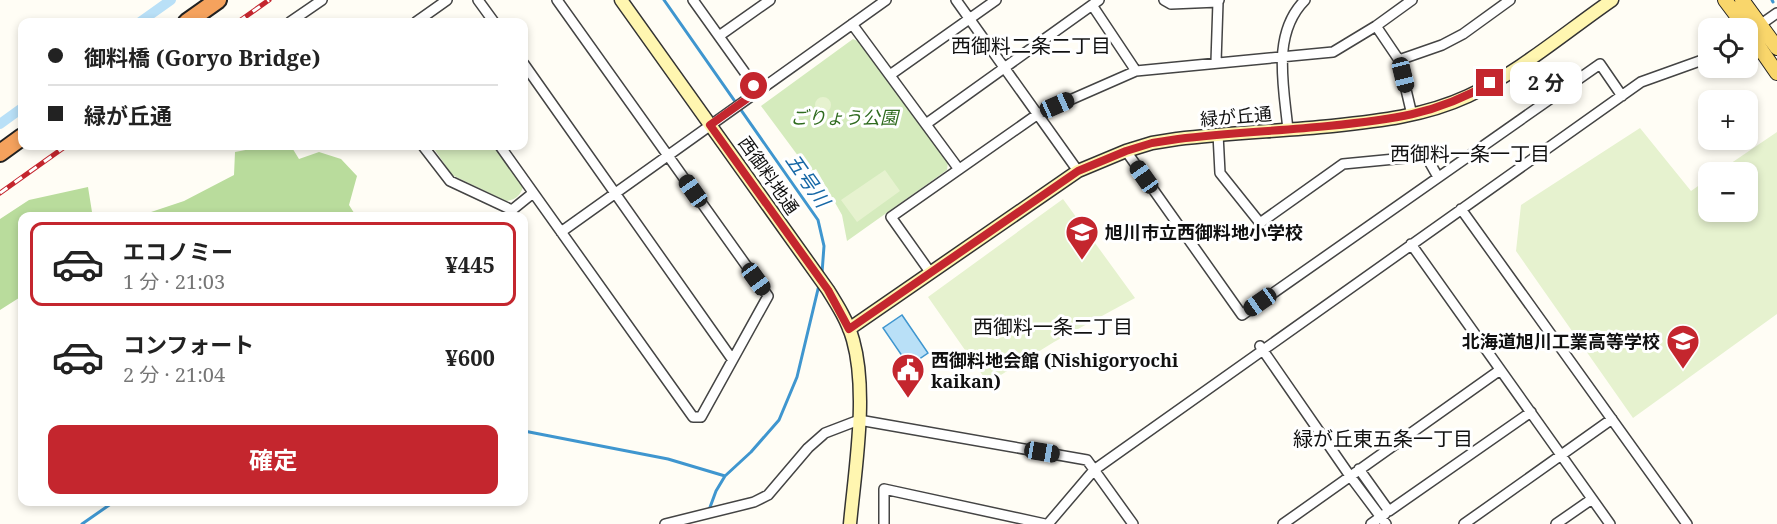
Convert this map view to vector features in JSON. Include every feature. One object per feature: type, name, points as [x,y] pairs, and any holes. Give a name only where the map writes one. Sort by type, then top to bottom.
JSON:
[{"type":"highway","points":[[182,18],[205,0]]},
{"type":"highway","points":[[193,18],[218,0]]},
{"type":"highway","points":[[0,153],[18,140]]},
{"type":"main road","points":[[1733,1],[1743,18]]},
{"type":"main road","points":[[1758,35],[1777,48]]},
{"type":"main road","points":[[1758,43],[1777,73]]},
{"type":"street","points":[[296,18],[322,0]]},
{"type":"street","points":[[422,18],[447,0]]},
{"type":"street","points":[[478,0],[491,18]]},
{"type":"street","points":[[503,150],[693,417],[701,417],[768,296],[557,0]]},
{"type":"street","name":"西御料地通","points":[[621,0],[828,290],[849,329]]},
{"type":"street","points":[[693,0],[758,91]]},
{"type":"street","points":[[718,36],[770,0]]},
{"type":"street","points":[[561,232],[886,0]]},
{"type":"street","points":[[956,0],[1078,171]]},
{"type":"street","points":[[890,75],[996,0]]},
{"type":"street","points":[[1164,0],[1171,4],[1219,1],[1216,62]]},
{"type":"street","points":[[1288,130],[1281,57],[1288,28],[1296,11],[1305,0]]},
{"type":"street","points":[[930,272],[891,217],[1038,114],[1136,71],[1333,52],[1376,26],[1412,0]]},
{"type":"street","points":[[1399,60],[1442,45],[1462,34],[1510,0]]},
{"type":"street","name":"緑が丘通","points":[[849,329],[1078,171],[1152,143],[1376,121],[1412,115],[1444,106],[1512,71],[1612,0]]},
{"type":"street","points":[[926,124],[1095,2],[1136,71]]},
{"type":"street","points":[[1758,25],[1777,13]]},
{"type":"street","points":[[852,24],[958,168]]},
{"type":"street","points":[[1376,26],[1399,60],[1412,115]]},
{"type":"street","points":[[884,524],[884,489],[1047,524],[1094,470],[1261,348],[1641,82],[1698,62]]},
{"type":"street","points":[[1126,151],[1242,315],[1600,64],[1622,96]]},
{"type":"street","points":[[528,70],[732,359]]},
{"type":"street","points":[[1218,135],[1220,172],[1260,223],[1342,164],[1426,156],[1438,177]]},
{"type":"street","points":[[426,150],[450,181],[512,210],[533,193]]},
{"type":"street","points":[[1461,209],[1687,524]]},
{"type":"street","points":[[1411,244],[1610,524]]},
{"type":"street","points":[[849,329],[858,365],[861,392],[850,524]]},
{"type":"street","points":[[1261,348],[1383,521]]},
{"type":"street","points":[[1283,524],[1500,370]]},
{"type":"street","points":[[1371,524],[1383,521],[1389,511],[1531,412]]},
{"type":"street","points":[[1464,524],[1612,419]]},
{"type":"street","points":[[665,524],[754,502],[768,495],[808,448],[825,433],[859,420],[1087,460],[1133,524]]},
{"type":"street","points":[[1359,469],[1389,511]]},
{"type":"street","points":[[1556,524],[1592,499]]},
{"type":"green space","name":"ごりょう公園","points":[[853,39],[860,42],[948,162],[947,170],[847,241],[842,215],[816,169],[810,172],[761,106]]},
{"type":"green space","points":[[820,97],[826,97],[831,105],[829,111],[820,113],[815,108],[815,102]]},
{"type":"green space","points":[[1640,128],[1691,191],[1698,186],[1698,222],[1758,222],[1758,162],[1733,162],[1750,150],[1758,150],[1758,145],[1777,132],[1777,314],[1633,418],[1516,251],[1521,205]]},
{"type":"green space","points":[[293,150],[299,159],[319,152],[341,159],[357,176],[349,205],[353,212],[151,212],[184,201],[234,175],[235,152]]},
{"type":"green space","points":[[435,150],[496,150],[523,187],[517,197],[506,201],[452,175]]},
{"type":"green space","points":[[885,170],[900,191],[857,222],[841,200]]},
{"type":"green space","points":[[88,187],[92,212],[18,212],[18,299],[0,310],[0,219],[29,200]]},
{"type":"green space","points":[[1063,199],[1135,298],[1054,342],[988,383],[928,297]]},
{"type":"water","points":[[902,315],[928,353],[909,366],[883,328]]},
{"type":"waterway","points":[[146,18],[171,0]]},
{"type":"waterway","name":"五号川","points":[[664,0],[818,220],[824,246],[822,273]]},
{"type":"waterway","points":[[0,124],[18,111]]},
{"type":"waterway","name":"五号川","points":[[709,510],[725,476],[751,452],[779,420],[797,377],[819,285]]},
{"type":"waterway","points":[[528,432],[668,459],[725,476]]},
{"type":"waterway","points":[[82,524],[108,506]]},
{"type":"railway","points":[[244,18],[269,0]]},
{"type":"railway","points":[[0,193],[60,150]]},
{"type":"place","name":"旭川市立西御料地小学校","points":[[1082,261]]},
{"type":"place","name":"北海道旭川工業高等学校","points":[[1683,370]]},
{"type":"place","name":"西御料地会館 (Nishigoryochi kaikan)","points":[[908,399]]},
{"type":"district","name":"西御料二条二丁目","points":[[1031,45]]},
{"type":"district","name":"西御料一条一丁目","points":[[1470,153]]},
{"type":"district","name":"西御料一条二丁目","points":[[1053,326]]},
{"type":"district","name":"緑が丘東五条一丁目","points":[[1383,438]]},
{"type":"route","points":[[754,86],[758,91],[710,125],[828,290],[849,329],[1063,180],[1103,159],[1152,143],[1178,139],[1376,121],[1412,115],[1444,106],[1490,83]]}]
